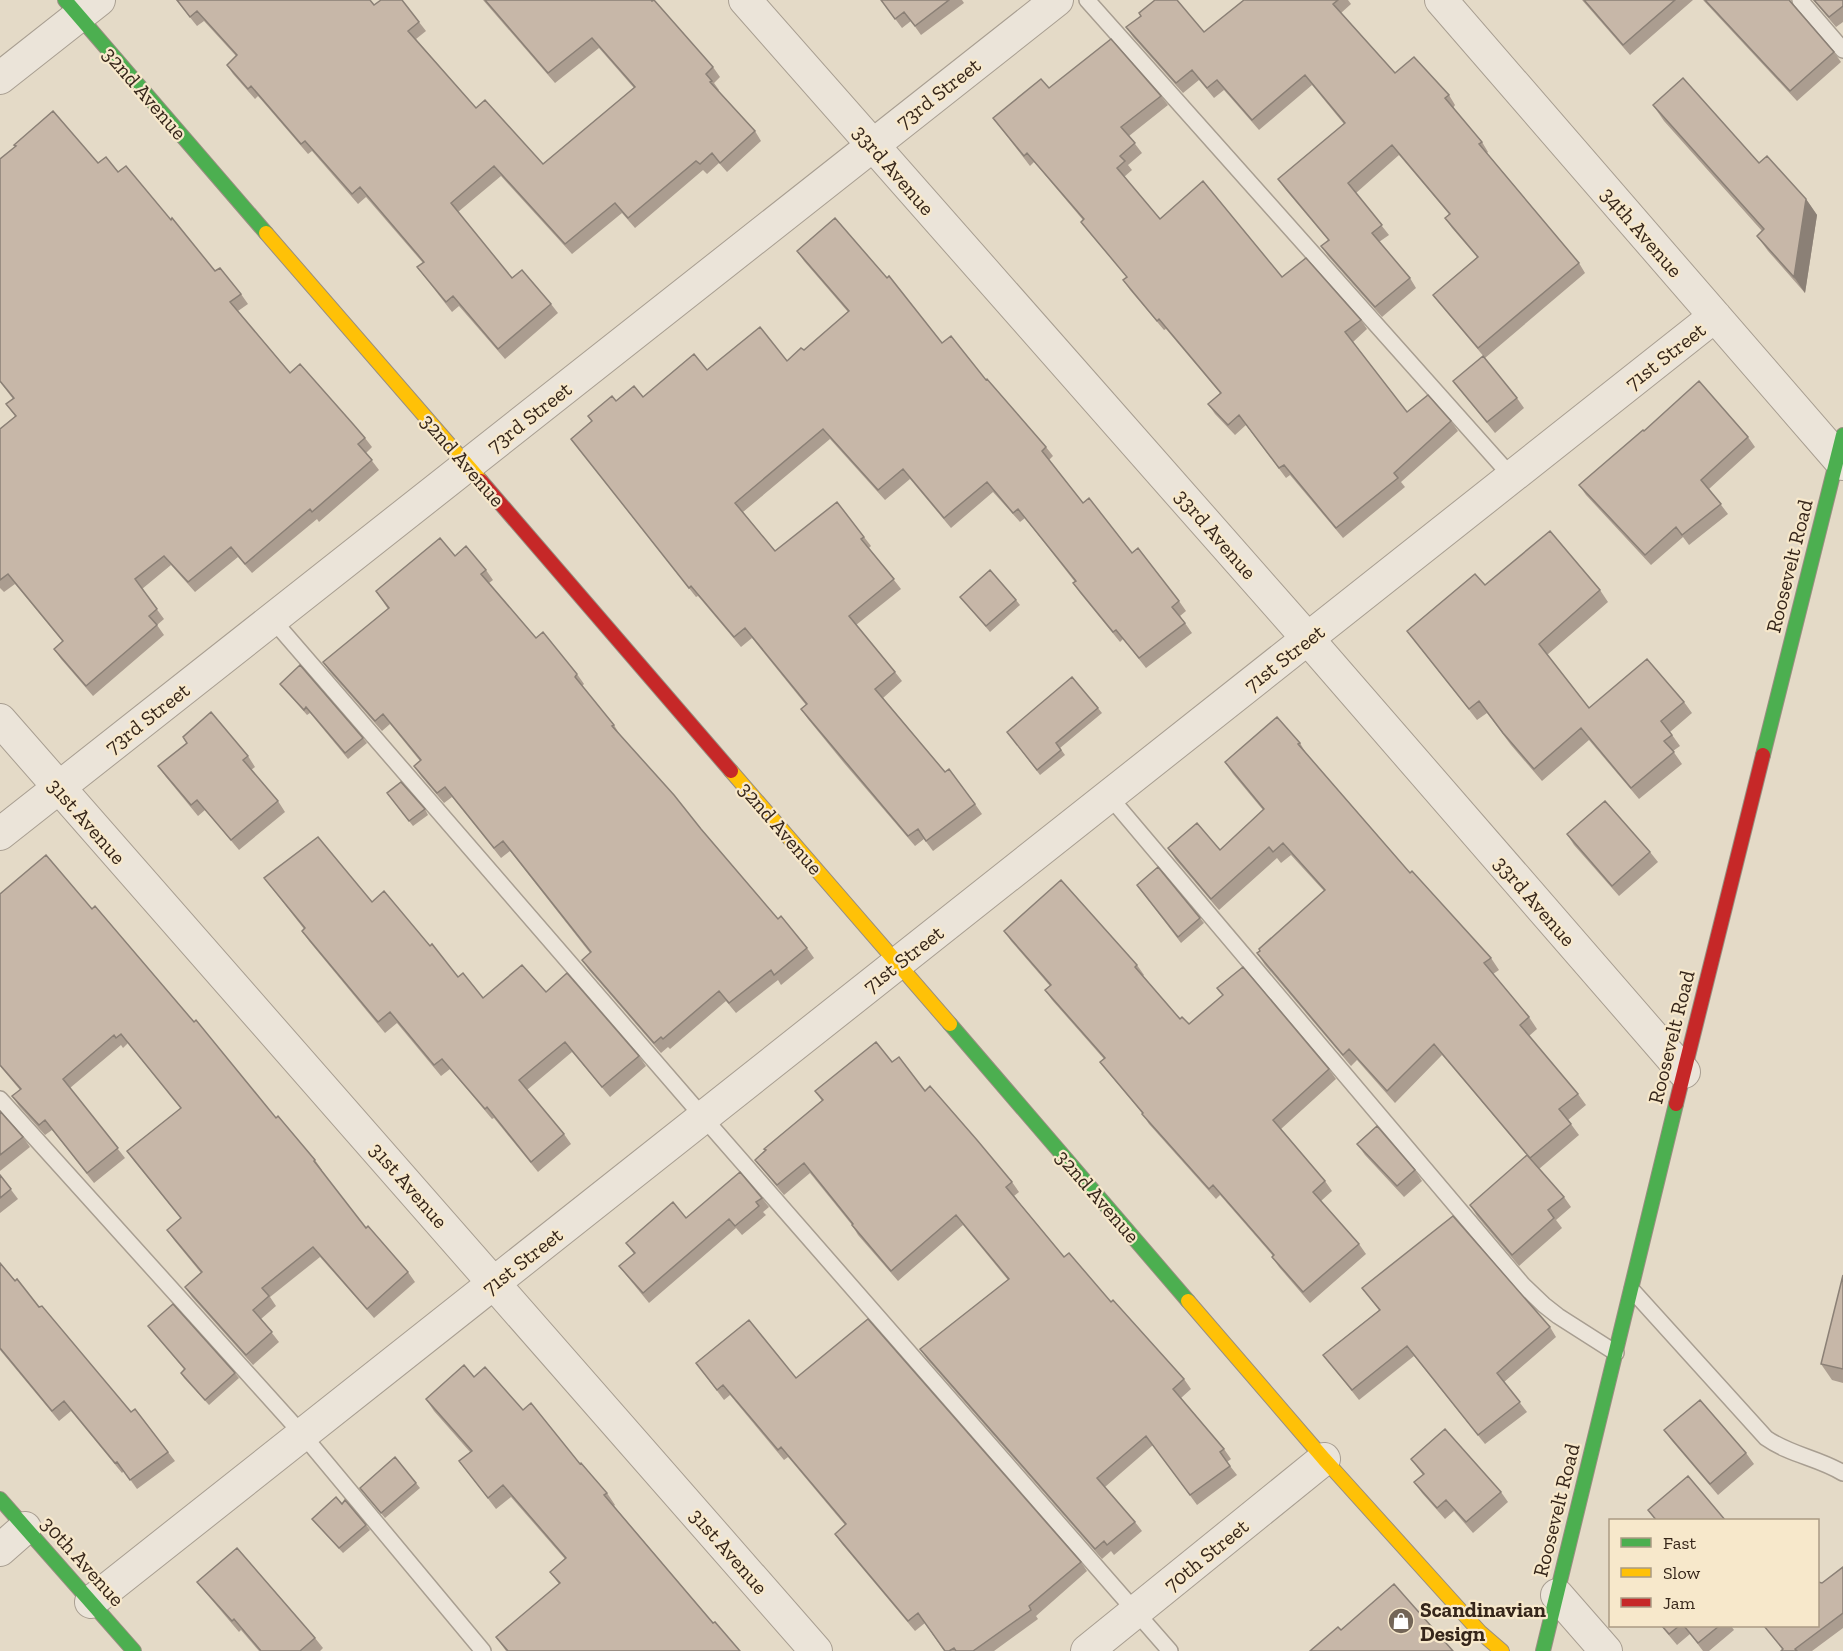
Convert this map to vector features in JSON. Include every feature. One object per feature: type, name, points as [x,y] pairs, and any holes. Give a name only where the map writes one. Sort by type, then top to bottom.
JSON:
[{"type":"street","name":"33rd Avenue","points":[[745,0],[1308,639],[1683,1072]]},
{"type":"street","name":"73rd Street","points":[[0,834],[1057,0]]},
{"type":"street","name":"34th Avenue","points":[[1441,0],[1715,316],[1841,453]]},
{"type":"street","points":[[0,78],[81,5]]},
{"type":"street","name":"32nd Avenue","points":[[81,5],[467,465],[1324,1459],[1480,1632],[1502,1651]]},
{"type":"street","name":"71st Street","points":[[91,1602],[1715,316]]},
{"type":"street","name":"Roosevelt Road","points":[[1544,1651],[1683,1072],[1841,453]]},
{"type":"street","name":"31st Avenue","points":[[0,720],[816,1651]]},
{"type":"street","name":"70th Street","points":[[1087,1651],[1324,1459]]},
{"type":"street","name":"30th Avenue","points":[[0,1499],[134,1651]]},
{"type":"street","points":[[0,1550],[25,1528]]},
{"type":"street","points":[[1557,1595],[1606,1651]]},
{"type":"lane","points":[[1086,0],[1512,477]]},
{"type":"lane","points":[[1800,0],[1843,50]]},
{"type":"lane","points":[[272,619],[1170,1651]]},
{"type":"lane","points":[[1109,796],[1522,1285],[1558,1316],[1616,1353]]},
{"type":"lane","points":[[0,1099],[303,1435],[483,1651]]},
{"type":"lane","points":[[1631,1289],[1766,1438],[1779,1447],[1831,1466],[1843,1473]]},
{"type":"building","points":[[177,0],[370,0],[374,5],[381,0],[402,0],[419,22],[408,31],[476,108],[485,100],[543,164],[635,87],[592,38],[548,73],[485,0],[654,0],[713,67],[706,74],[712,81],[710,82],[755,131],[720,163],[712,153],[700,164],[696,161],[628,218],[615,203],[565,244],[494,166],[451,203],[512,278],[522,270],[551,304],[498,349],[453,296],[446,302],[417,267],[424,262],[360,187],[352,194],[305,141],[301,144],[251,86],[248,89],[227,65],[237,55],[197,11],[190,17]]},
{"type":"building","points":[[881,0],[949,0],[915,26],[904,12],[895,19]]},
{"type":"building","points":[[1155,0],[1177,0],[1204,32],[1244,0],[1338,0],[1333,4],[1395,73],[1414,57],[1449,95],[1445,98],[1482,142],[1479,144],[1579,263],[1478,348],[1433,295],[1478,257],[1445,218],[1450,214],[1392,145],[1348,183],[1382,225],[1372,233],[1410,278],[1375,307],[1321,246],[1329,240],[1278,179],[1345,123],[1305,75],[1252,120],[1217,80],[1207,88],[1192,70],[1176,83],[1126,27],[1141,16],[1139,13]]},
{"type":"building","points":[[1584,0],[1675,0],[1623,45]]},
{"type":"building","points":[[1705,0],[1789,0],[1834,52],[1790,91]]},
{"type":"building","points":[[1814,0],[1843,0],[1843,6],[1829,17]]},
{"type":"building","points":[[1111,39],[1161,96],[1121,127],[1135,143],[1120,156],[1125,161],[1117,168],[1160,219],[1203,181],[1282,277],[1306,258],[1361,320],[1345,332],[1407,412],[1428,395],[1451,421],[1394,473],[1398,478],[1336,528],[1284,465],[1279,468],[1239,415],[1228,425],[1208,404],[1221,393],[1123,280],[1127,277],[1081,222],[1084,219],[1027,153],[1024,156],[993,118],[1041,79],[1049,88]]},
{"type":"building","points":[[1683,78],[1759,163],[1767,156],[1806,199],[1794,277],[1757,236],[1764,229],[1653,105]]},
{"type":"building","points":[[53,111],[98,163],[106,157],[118,172],[126,166],[215,271],[220,268],[241,294],[230,302],[290,373],[300,364],[365,438],[358,444],[372,460],[312,512],[310,509],[245,564],[231,547],[188,582],[164,556],[135,579],[157,609],[149,616],[157,625],[86,686],[54,649],[63,641],[8,574],[0,580],[0,429],[16,416],[6,404],[14,398],[0,381],[0,159]]},
{"type":"building","points":[[835,218],[887,278],[889,276],[942,343],[951,336],[986,380],[1046,447],[1042,451],[1083,503],[1089,498],[1132,553],[1138,548],[1179,601],[1172,607],[1185,623],[1139,658],[1116,630],[1113,632],[1073,583],[1076,581],[1018,509],[1013,513],[987,482],[944,518],[903,469],[878,490],[823,429],[735,503],[775,551],[837,502],[864,537],[861,539],[894,579],[849,616],[895,672],[875,689],[945,772],[949,769],[975,804],[926,841],[918,829],[908,836],[801,709],[807,704],[745,628],[734,637],[691,586],[689,588],[571,439],[592,421],[588,416],[612,396],[616,401],[634,386],[643,397],[694,354],[707,370],[760,327],[787,361],[801,348],[804,350],[849,311],[797,251]]},
{"type":"building","points":[[1483,356],[1517,398],[1487,422],[1453,381]]},
{"type":"building","points":[[1699,381],[1748,437],[1701,480],[1721,504],[1682,535],[1676,527],[1645,555],[1579,485]]},
{"type":"building","points":[[1550,531],[1600,590],[1539,644],[1589,708],[1647,659],[1684,702],[1661,721],[1672,735],[1664,741],[1674,752],[1631,788],[1581,728],[1534,769],[1479,701],[1469,709],[1407,631],[1475,574],[1485,585]]},
{"type":"building","points":[[440,538],[455,556],[466,546],[486,570],[481,574],[536,638],[543,632],[577,674],[575,677],[614,725],[612,726],[674,795],[778,919],[781,916],[807,948],[774,975],[771,970],[729,1003],[719,991],[663,1039],[661,1037],[654,1043],[582,960],[591,952],[503,841],[494,848],[445,787],[437,793],[414,766],[421,760],[383,714],[375,721],[323,662],[389,608],[376,591]]},
{"type":"building","points":[[990,570],[1016,600],[986,626],[960,597]]},
{"type":"building","points":[[300,665],[363,738],[345,753],[306,707],[304,710],[280,684]]},
{"type":"building","points":[[1072,677],[1098,708],[1056,743],[1061,750],[1037,770],[1007,732]]},
{"type":"building","points":[[211,712],[248,756],[243,760],[278,801],[231,840],[197,800],[191,805],[158,766],[187,743],[183,737]]},
{"type":"building","points":[[1277,717],[1410,873],[1412,871],[1491,958],[1484,963],[1529,1017],[1520,1025],[1578,1094],[1559,1109],[1571,1124],[1530,1158],[1434,1044],[1387,1091],[1349,1049],[1343,1055],[1257,953],[1325,890],[1283,843],[1273,852],[1269,847],[1211,899],[1168,848],[1197,823],[1220,850],[1264,809],[1225,762]]},
{"type":"building","points":[[401,782],[425,809],[409,821],[387,793]]},
{"type":"building","points":[[1605,801],[1650,852],[1612,886],[1567,834]]},
{"type":"building","points":[[318,837],[372,902],[384,891],[430,946],[432,944],[458,977],[463,973],[483,998],[522,965],[546,992],[567,973],[639,1056],[602,1087],[565,1042],[519,1080],[564,1134],[531,1162],[487,1107],[485,1109],[442,1059],[434,1065],[390,1012],[378,1022],[302,931],[305,928],[264,878]]},
{"type":"building","points":[[46,855],[92,909],[95,906],[194,1022],[196,1020],[276,1118],[278,1116],[315,1160],[366,1228],[368,1226],[408,1272],[367,1309],[313,1247],[262,1288],[269,1296],[253,1310],[272,1332],[246,1355],[185,1287],[202,1272],[167,1230],[181,1218],[127,1151],[181,1108],[121,1034],[116,1038],[114,1035],[63,1079],[118,1148],[87,1173],[45,1120],[39,1125],[12,1096],[21,1089],[0,1065],[0,894]]},
{"type":"building","points":[[1158,867],[1200,918],[1178,937],[1137,885]]},
{"type":"building","points":[[1061,880],[1137,965],[1135,967],[1180,1019],[1182,1017],[1189,1024],[1223,995],[1217,988],[1243,967],[1329,1069],[1273,1120],[1325,1181],[1313,1192],[1359,1244],[1303,1292],[1213,1185],[1209,1189],[1142,1114],[1100,1062],[1105,1058],[1045,990],[1051,985],[1004,931]]},
{"type":"building","points":[[876,1042],[892,1062],[899,1057],[925,1091],[930,1086],[1012,1182],[1006,1187],[1064,1257],[1069,1253],[1111,1302],[1113,1300],[1184,1379],[1173,1389],[1224,1449],[1220,1452],[1230,1466],[1190,1495],[1146,1436],[1097,1478],[1135,1522],[1107,1545],[1104,1541],[1095,1549],[920,1349],[1009,1279],[956,1215],[891,1271],[804,1163],[777,1185],[755,1160],[766,1150],[764,1149],[823,1100],[815,1091]]},
{"type":"building","points":[[0,1111],[23,1137],[0,1155]]},
{"type":"building","points":[[1377,1126],[1415,1170],[1397,1186],[1357,1144]]},
{"type":"building","points":[[1527,1155],[1564,1197],[1548,1210],[1554,1218],[1512,1255],[1470,1205]]},
{"type":"building","points":[[740,1172],[762,1198],[756,1202],[759,1206],[735,1226],[729,1219],[643,1293],[619,1266],[635,1253],[626,1243],[673,1202],[686,1218]]},
{"type":"building","points":[[0,1175],[11,1189],[0,1198]]},
{"type":"building","points":[[1453,1216],[1550,1327],[1497,1373],[1520,1402],[1478,1435],[1407,1346],[1352,1390],[1323,1355],[1380,1310],[1362,1288]]},
{"type":"building","points":[[0,1263],[15,1281],[17,1279],[39,1307],[42,1306],[131,1412],[135,1409],[168,1452],[130,1480],[64,1401],[52,1411],[0,1348]]},
{"type":"building","points":[[1843,1275],[1843,1369],[1821,1364]]},
{"type":"building","points":[[173,1304],[235,1373],[205,1400],[181,1373],[185,1369],[148,1326]]},
{"type":"building","points":[[868,1319],[1081,1562],[1029,1606],[1031,1610],[973,1651],[956,1651],[954,1648],[945,1651],[918,1613],[908,1621],[835,1534],[846,1524],[781,1447],[778,1450],[723,1385],[717,1390],[696,1363],[749,1320],[796,1378]]},
{"type":"building","points":[[464,1365],[474,1377],[485,1367],[523,1410],[531,1403],[580,1464],[607,1493],[604,1495],[713,1623],[715,1622],[740,1651],[508,1651],[496,1637],[560,1583],[550,1572],[566,1558],[503,1485],[488,1498],[459,1461],[472,1451],[426,1399]]},
{"type":"building","points":[[1700,1400],[1746,1453],[1710,1484],[1664,1430]]},
{"type":"building","points":[[1445,1429],[1501,1492],[1466,1522],[1446,1500],[1437,1508],[1414,1482],[1424,1474],[1411,1459]]},
{"type":"building","points":[[395,1457],[416,1483],[381,1513],[360,1488]]},
{"type":"building","points":[[1688,1476],[1724,1519],[1655,1519],[1648,1510]]},
{"type":"building","points":[[336,1497],[342,1504],[345,1500],[366,1525],[339,1548],[312,1519]]},
{"type":"building","points":[[237,1548],[315,1638],[300,1651],[261,1651],[234,1619],[232,1621],[197,1582]]},
{"type":"building","points":[[1843,1567],[1843,1613],[1795,1649],[1797,1651],[1781,1651],[1783,1649],[1765,1627],[1819,1627],[1819,1582],[1822,1583]]},
{"type":"building","points":[[1394,1584],[1453,1651],[1310,1651],[1338,1627],[1341,1630]]},
{"type":"building","points":[[1663,1627],[1678,1627],[1669,1634]]},
{"type":"building","points":[[1685,1627],[1718,1627],[1698,1643]]},
{"type":"traffic: fast","points":[[65,0],[266,233]]},
{"type":"traffic: fast","points":[[1763,755],[1843,435]]},
{"type":"traffic: fast","points":[[950,1024],[1188,1301]]},
{"type":"traffic: fast","points":[[1543,1651],[1676,1104]]},
{"type":"traffic: fast","points":[[0,1499],[134,1651]]},
{"type":"traffic: slow","points":[[266,233],[481,481]]},
{"type":"traffic: slow","points":[[731,771],[950,1024]]},
{"type":"traffic: slow","points":[[1188,1301],[1324,1459],[1480,1632],[1502,1651]]},
{"type":"traffic: jam","points":[[481,481],[731,771]]},
{"type":"traffic: jam","points":[[1676,1104],[1763,755]]},
{"type":"place","name":"Scandinavian Design","points":[[1401,1621]]}]
